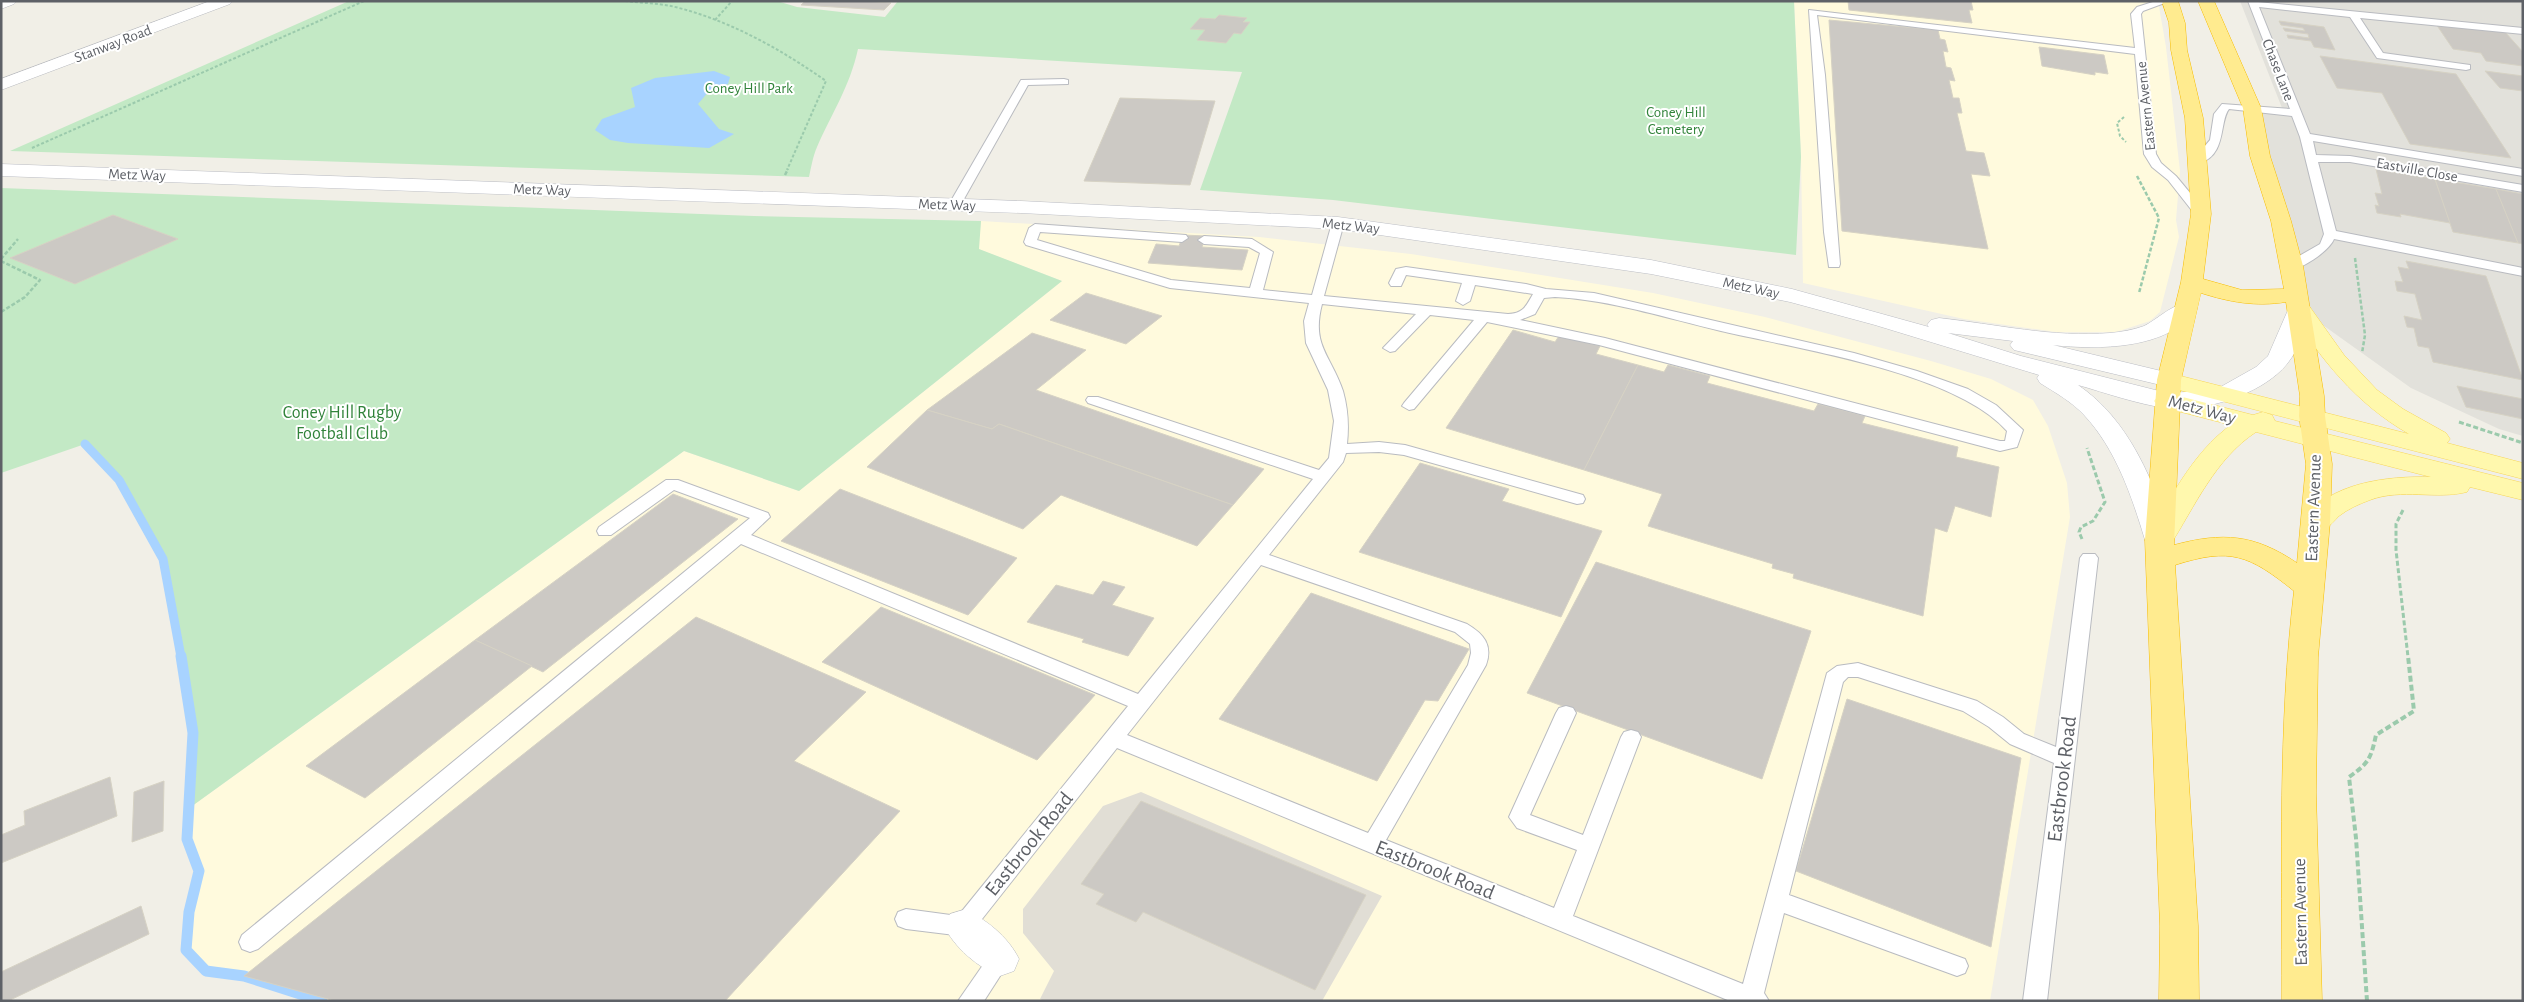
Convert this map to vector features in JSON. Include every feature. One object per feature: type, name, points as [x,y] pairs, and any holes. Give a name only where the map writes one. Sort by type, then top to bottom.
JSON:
[{"type":"highway","name":"Eastern Avenue","points":[[2168,1],[2177,23],[2179,50],[2194,118],[2199,160],[2201,214],[2192,282],[2168,390],[2159,550],[2179,926],[2179,1001]]},
{"type":"highway","name":"Eastern Avenue","points":[[2206,1],[2252,108],[2260,156],[2281,221],[2292,266],[2312,396],[2319,464],[2316,522],[2302,657],[2299,793],[2302,1001]]},
{"type":"highway","points":[[2192,282],[2228,295],[2250,300],[2297,301]]},
{"type":"highway","points":[[2159,550],[2226,545],[2252,549],[2270,557],[2310,588]]},
{"type":"main road","points":[[2297,301],[2318,337],[2365,392],[2382,406],[2459,453]]},
{"type":"main road","name":"Metz Way","points":[[2168,390],[2251,423],[2314,428],[2459,453],[2523,471]]},
{"type":"main road","name":"Metz Way","points":[[2225,394],[2314,428],[2523,492]]},
{"type":"main road","points":[[2159,550],[2200,475],[2228,439],[2251,423]]},
{"type":"main road","points":[[2316,522],[2328,509],[2341,501],[2362,492],[2386,487],[2449,486],[2523,492]]},
{"type":"street","points":[[1,4],[9,1]]},
{"type":"street","name":"Stanway Road","points":[[1,85],[225,1]]},
{"type":"street","name":"Metz Way","points":[[1,170],[768,198],[1338,223],[1651,267],[1792,296],[1884,320],[2012,361],[2168,390]]},
{"type":"street","points":[[2168,390],[2204,399],[2225,394],[2257,377],[2278,360],[2289,339],[2297,301]]},
{"type":"street","points":[[1927,323],[2063,340],[2112,341],[2159,329],[2186,309]]},
{"type":"street","name":"Metz Way","points":[[1884,320],[1927,323],[2168,390]]},
{"type":"street","points":[[2012,361],[2050,378],[2072,393],[2106,424],[2140,490],[2159,550]]},
{"type":"street","points":[[963,926],[1000,959]]},
{"type":"lane","name":"Eastern Avenue","points":[[2168,1],[2140,9],[2136,14],[2150,154],[2156,165],[2172,178],[2201,214]]},
{"type":"lane","points":[[2253,3],[2523,31]]},
{"type":"lane","name":"Chase Lane","points":[[2253,3],[2306,138],[2330,234]]},
{"type":"lane","points":[[1834,264],[1828,219],[1820,93],[1812,12],[2140,52]]},
{"type":"lane","points":[[2354,14],[2380,56],[2466,67]]},
{"type":"lane","points":[[954,206],[1025,82],[1064,82]]},
{"type":"lane","points":[[2199,160],[2214,147],[2220,130],[2219,114],[2226,106],[2295,113]]},
{"type":"lane","points":[[2306,138],[2523,173]]},
{"type":"lane","name":"Eastville Close","points":[[2312,158],[2350,159],[2523,189]]},
{"type":"lane","name":"Eastbrook Road","points":[[963,926],[1260,558],[1337,459],[1342,421],[1335,390],[1313,343],[1311,320],[1338,223]]},
{"type":"lane","points":[[1182,238],[1035,228],[1030,242],[1170,284],[1484,317],[1600,341],[2000,446],[2012,444],[2015,430],[2002,414],[1980,400],[1943,384],[1877,364],[1609,301],[1558,292],[1544,293],[1526,288],[1406,271],[1401,272],[1396,283]]},
{"type":"lane","points":[[2292,266],[2325,246],[2330,234],[2523,272]]},
{"type":"lane","points":[[1204,240],[1252,243],[1266,252],[1256,292]]},
{"type":"lane","points":[[1463,301],[1470,280]]},
{"type":"lane","points":[[1409,406],[1484,317],[1526,314],[1532,310],[1534,301],[1540,294],[1544,293]]},
{"type":"lane","points":[[1390,348],[1426,311]]},
{"type":"lane","points":[[1093,400],[1323,477]]},
{"type":"lane","points":[[1338,449],[1379,447],[1405,450],[1577,499]]},
{"type":"lane","points":[[250,942],[760,521],[761,516],[672,484],[605,531]]},
{"type":"lane","points":[[740,537],[1142,704]]},
{"type":"lane","points":[[1260,558],[1461,628],[1474,636],[1481,645],[1481,655],[1477,665],[1373,844]]},
{"type":"lane","name":"Eastbrook Road","points":[[2035,1001],[2089,558]]},
{"type":"lane","points":[[1754,1000],[1776,900],[1834,678],[1844,672],[1858,670],[1954,700],[1996,722],[2017,739],[2064,759]]},
{"type":"lane","points":[[1566,713],[1519,817],[1524,822],[1589,846]]},
{"type":"lane","points":[[1560,921],[1631,737]]},
{"type":"lane","name":"Eastbrook Road","points":[[1114,738],[1754,1000]]},
{"type":"lane","points":[[1776,900],[1956,966]]},
{"type":"lane","points":[[906,919],[963,926]]},
{"type":"lane","points":[[970,1001],[1000,959]]},
{"type":"path","points":[[28,150],[364,1]]},
{"type":"path","points":[[625,1],[670,6],[715,20],[801,62],[826,82],[787,172],[768,198]]},
{"type":"path","points":[[715,20],[732,1]]},
{"type":"path","points":[[2357,238],[2355,276],[2366,339],[2365,350],[2359,358]]},
{"type":"path","points":[[1,312],[25,297],[40,280],[1,260],[18,239]]},
{"type":"path","points":[[2452,419],[2523,442]]},
{"type":"path","points":[[2084,440],[2104,502],[2094,521],[2081,527],[2079,532],[2089,552],[2089,558]]},
{"type":"path","points":[[2366,1001],[2356,838],[2349,777],[2365,766],[2372,755],[2376,735],[2414,711],[2396,550],[2396,524],[2404,507],[2402,499],[2386,487]]},
{"type":"shaded area","points":[[1794,1],[2158,1],[2166,47],[2180,171],[2176,220],[2179,237],[2160,312],[2150,321],[2116,332],[2056,332],[1964,319],[1803,283],[1801,157]]},
{"type":"shaded area","points":[[2240,1],[2523,1],[2523,436],[2499,429],[2411,388],[2299,308],[2252,108],[2282,108]]},
{"type":"shaded area","points":[[981,221],[1259,237],[1411,254],[1653,293],[1765,317],[1931,361],[1991,379],[2033,400],[2048,426],[2067,483],[2070,517],[1990,1001],[322,1001],[244,976],[206,971],[186,950],[189,912],[199,871],[187,839],[188,809],[684,451],[799,491],[1062,281],[978,249]]},
{"type":"shaded area","points":[[1141,792],[1382,896],[1322,1001],[1044,1001],[1040,999],[1054,971],[1023,933],[1023,909],[1103,806]]},
{"type":"green space","points":[[349,1],[777,1],[797,7],[885,17],[898,1],[1794,1],[1801,157],[1796,255],[1333,200],[1200,190],[1242,72],[858,49],[850,75],[816,151],[809,177],[10,151]]},
{"type":"green space","name":"Coney Hill Rugby Football Club","points":[[1,188],[754,216],[981,221],[979,249],[1062,281],[799,491],[684,451],[188,809],[193,733],[184,665],[163,559],[119,480],[85,444],[1,473]]},
{"type":"water","points":[[714,71],[730,77],[728,84],[710,90],[698,104],[719,129],[734,134],[709,148],[628,143],[610,140],[595,130],[602,119],[635,107],[631,88],[655,78]]},
{"type":"building","points":[[805,1],[891,3],[884,10],[801,5]]},
{"type":"building","points":[[1848,1],[1971,1],[1973,10],[1969,10],[1972,23],[1849,10]]},
{"type":"building","points":[[1219,15],[1247,18],[1243,22],[1250,22],[1241,34],[1234,33],[1226,43],[1197,40],[1205,30],[1190,29],[1200,18],[1215,19]]},
{"type":"building","points":[[1829,20],[1938,30],[1940,39],[1945,40],[1948,52],[1943,51],[1946,67],[1951,68],[1955,81],[1949,80],[1953,98],[1959,98],[1962,113],[1957,113],[1966,151],[1984,153],[1990,176],[1971,174],[1988,249],[1842,231]]},
{"type":"building","points":[[2279,21],[2324,27],[2335,50],[2314,47],[2311,41],[2288,38],[2287,35],[2309,38],[2308,34],[2285,31],[2283,28],[2305,31],[2303,28],[2281,25]]},
{"type":"building","points":[[2436,24],[2505,32],[2523,52],[2523,66],[2486,61],[2481,53],[2453,49]]},
{"type":"building","points":[[2039,47],[2104,55],[2108,74],[2095,72],[2095,75],[2042,66]]},
{"type":"building","points":[[2320,56],[2456,74],[2511,158],[2410,144],[2382,93],[2337,88]]},
{"type":"building","points":[[2485,71],[2523,76],[2523,91],[2500,88]]},
{"type":"building","points":[[1120,98],[1215,101],[1190,185],[1084,181]]},
{"type":"building","points":[[2376,169],[2435,179],[2450,223],[2400,214],[2401,217],[2377,213],[2375,205],[2379,206],[2375,193],[2382,194]]},
{"type":"building","points":[[2435,179],[2496,189],[2518,243],[2453,232]]},
{"type":"building","points":[[2496,189],[2523,194],[2523,244],[2518,243]]},
{"type":"building","points":[[113,215],[178,239],[75,284],[10,258]]},
{"type":"building","points":[[1183,235],[1206,236],[1202,247],[1248,250],[1242,270],[1148,263],[1156,244],[1179,246]]},
{"type":"building","points":[[2406,261],[2486,276],[2523,380],[2433,362],[2429,348],[2418,346],[2414,328],[2407,327],[2404,316],[2422,320],[2415,294],[2397,291],[2395,281],[2403,282],[2398,267],[2409,269]]},
{"type":"building","points":[[1086,293],[1162,316],[1126,344],[1050,320]]},
{"type":"building","points":[[1513,330],[1555,342],[1559,336],[1600,346],[1596,354],[1638,365],[1584,470],[1446,428]]},
{"type":"building","points":[[1032,333],[1086,350],[1036,390],[1264,469],[1233,505],[999,424],[992,429],[927,410]]},
{"type":"building","points":[[1638,365],[1664,372],[1668,365],[1710,376],[1707,383],[1814,411],[1818,404],[1865,416],[1862,423],[1958,447],[1956,457],[1999,467],[1991,517],[1955,506],[1947,532],[1935,528],[1923,616],[1793,578],[1794,574],[1772,568],[1773,564],[1648,526],[1662,494],[1584,470]]},
{"type":"building","points":[[2457,386],[2523,399],[2523,419],[2466,407]]},
{"type":"building","points":[[927,410],[992,429],[999,424],[1233,505],[1197,546],[1061,495],[1023,529],[867,467]]},
{"type":"building","points":[[1420,463],[1509,489],[1502,501],[1602,531],[1561,617],[1359,552]]},
{"type":"building","points":[[840,489],[1017,558],[968,615],[781,541]]},
{"type":"building","points":[[673,494],[738,519],[543,672],[475,640]]},
{"type":"building","points":[[1596,562],[1811,631],[1762,779],[1527,693]]},
{"type":"building","points":[[1103,581],[1125,587],[1112,605],[1154,618],[1128,656],[1082,642],[1084,639],[1027,622],[1056,585],[1093,595]]},
{"type":"building","points":[[1311,593],[1469,649],[1438,701],[1425,700],[1377,781],[1219,719]]},
{"type":"building","points":[[881,607],[1095,695],[1037,760],[822,662]]},
{"type":"building","points":[[696,617],[866,692],[794,761],[900,811],[725,1001],[335,1001],[244,976]]},
{"type":"building","points":[[475,640],[532,666],[365,798],[306,766]]},
{"type":"building","points":[[1847,699],[2021,758],[1991,947],[1796,871]]},
{"type":"building","points":[[110,777],[117,816],[1,863],[1,835],[25,825],[24,811]]},
{"type":"building","points":[[164,781],[163,831],[132,842],[134,792]]},
{"type":"building","points":[[1141,801],[1366,895],[1315,990],[1143,912],[1136,922],[1096,904],[1104,894],[1081,884]]},
{"type":"building","points":[[141,906],[149,934],[8,1001],[1,1001],[1,972]]},
{"type":"waterway","points":[[85,444],[119,480],[163,559],[181,657]]},
{"type":"waterway","points":[[181,656],[193,733],[187,839],[199,871],[189,912],[186,950],[206,971],[244,976],[322,1001]]},
{"type":"park label","name":"Coney Hill Park","points":[[749,88]]},
{"type":"park label","name":"Coney Hill Cemetery","points":[[1676,120]]}]
